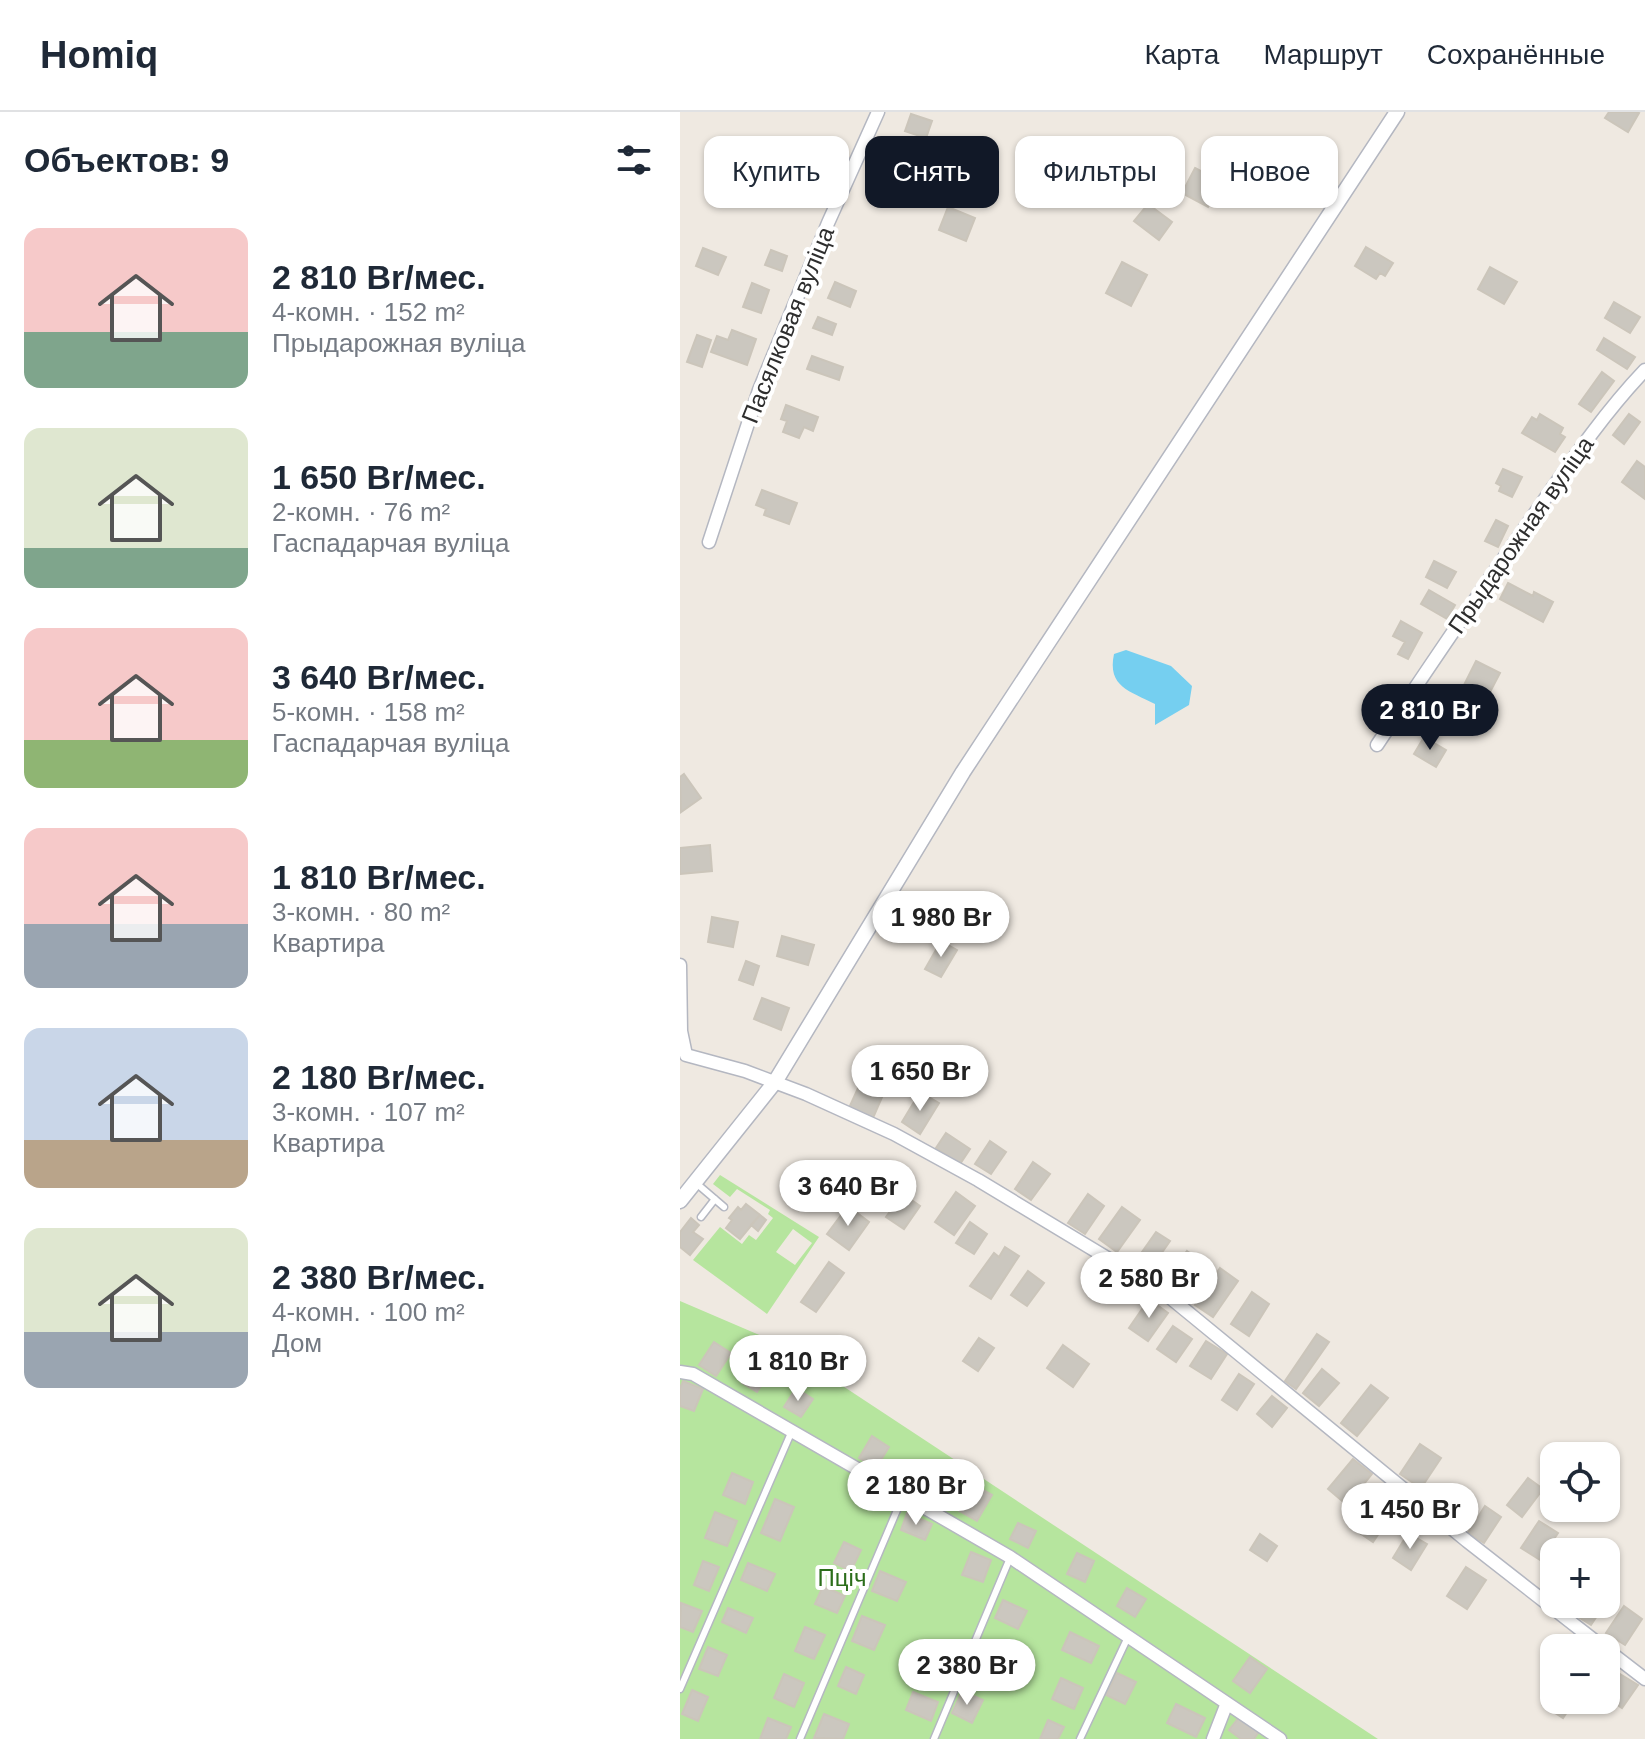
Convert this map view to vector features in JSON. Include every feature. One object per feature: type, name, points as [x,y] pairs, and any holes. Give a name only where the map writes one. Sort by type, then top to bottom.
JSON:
[{"type":"street","name":"Пасялковая вуліца","points":[[709,542],[759,390],[878,112]]},
{"type":"street","points":[[680,1201],[775,1082],[963,772],[1397,112]]},
{"type":"street","name":"Прыдарожная вуліца","points":[[1377,745],[1561,475],[1645,370]]},
{"type":"street","points":[[680,965],[681,1031],[686,1055],[680,1069]]},
{"type":"street","points":[[686,1055],[775,1082],[894,1134],[978,1180],[1162,1291],[1467,1541],[1586,1634]]},
{"type":"street","points":[[680,1372],[693,1374],[1010,1557],[1280,1739]]},
{"type":"street","points":[[1620,1660],[1645,1679]]},
{"type":"street","points":[[1213,1739],[1227,1703]]},
{"type":"lane","points":[[696,1183],[724,1207]]},
{"type":"lane","points":[[701,1217],[715,1199]]},
{"type":"lane","points":[[680,1689],[791,1433]]},
{"type":"lane","points":[[800,1739],[903,1496]]},
{"type":"lane","points":[[934,1739],[1010,1557]]},
{"type":"lane","points":[[1080,1739],[1128,1637]]},
{"type":"green space","points":[[720,1175],[819,1237],[767,1314],[693,1260],[720,1227],[742,1244],[749,1235],[756,1240],[773,1218],[768,1214],[770,1210],[737,1189],[730,1197],[713,1184]],"holes":[[[793,1229],[812,1243],[795,1265],[776,1252]]]},
{"type":"green space","name":"Пціч","points":[[680,1301],[776,1342],[1378,1739],[680,1739]]},
{"type":"water","points":[[1126,650],[1171,666],[1192,686],[1189,705],[1155,725],[1155,704],[1122,686],[1114,674],[1114,654]]},
{"type":"building","points":[[1609,112],[1639,113],[1628,132],[1605,118]]},
{"type":"building","points":[[911,114],[932,121],[927,136],[905,131]]},
{"type":"building","points":[[1195,168],[1201,171],[1201,203],[1185,195],[1185,187]]},
{"type":"building","points":[[948,208],[975,218],[966,241],[939,230]]},
{"type":"building","points":[[1145,208],[1153,208],[1172,222],[1159,240],[1134,221]]},
{"type":"building","points":[[1366,247],[1393,263],[1385,276],[1380,273],[1376,279],[1355,266]]},
{"type":"building","points":[[703,248],[726,257],[718,275],[696,266]]},
{"type":"building","points":[[771,250],[787,256],[782,271],[765,265]]},
{"type":"building","points":[[1122,262],[1147,275],[1131,306],[1106,293]]},
{"type":"building","points":[[1490,267],[1517,282],[1504,304],[1478,289]]},
{"type":"building","points":[[835,282],[856,291],[850,307],[828,298]]},
{"type":"building","points":[[752,283],[769,290],[761,313],[743,307]]},
{"type":"building","points":[[1614,302],[1640,317],[1630,333],[1605,318]]},
{"type":"building","points":[[818,317],[836,324],[832,335],[813,328]]},
{"type":"building","points":[[732,330],[756,339],[747,365],[711,352],[717,336],[728,340]]},
{"type":"building","points":[[697,335],[711,340],[702,367],[687,362]]},
{"type":"building","points":[[1604,338],[1635,357],[1627,369],[1597,350]]},
{"type":"building","points":[[812,356],[843,367],[839,380],[807,369]]},
{"type":"building","points":[[1602,372],[1614,381],[1591,412],[1579,404]]},
{"type":"building","points":[[786,405],[818,417],[813,431],[804,427],[799,438],[783,432],[787,421],[781,419]]},
{"type":"building","points":[[1540,414],[1563,428],[1560,434],[1565,437],[1555,452],[1522,433],[1532,417],[1537,420]]},
{"type":"building","points":[[1629,414],[1640,422],[1624,444],[1613,435]]},
{"type":"building","points":[[1637,461],[1645,467],[1645,499],[1622,482]]},
{"type":"building","points":[[1503,469],[1522,477],[1512,497],[1499,491],[1501,486],[1496,483]]},
{"type":"building","points":[[762,490],[797,503],[789,524],[764,515],[766,509],[756,505]]},
{"type":"building","points":[[1496,520],[1508,526],[1498,547],[1485,541]]},
{"type":"building","points":[[1434,561],[1456,572],[1447,588],[1426,577]]},
{"type":"building","points":[[1508,583],[1553,602],[1543,622],[1500,599]]},
{"type":"building","points":[[1429,590],[1455,605],[1447,619],[1421,604]]},
{"type":"building","points":[[1401,621],[1422,633],[1408,659],[1398,654],[1405,642],[1393,636]]},
{"type":"building","points":[[1476,661],[1500,673],[1488,696],[1464,685]]},
{"type":"building","points":[[1382,687],[1396,695],[1384,715],[1370,707]]},
{"type":"building","points":[[1424,737],[1446,750],[1436,767],[1414,754]]},
{"type":"building","points":[[684,774],[701,798],[681,812],[680,777]]},
{"type":"building","points":[[710,845],[712,871],[680,874],[680,848]]},
{"type":"building","points":[[712,917],[738,922],[733,947],[708,942]]},
{"type":"building","points":[[782,936],[814,945],[808,965],[777,956]]},
{"type":"building","points":[[941,941],[957,950],[941,977],[925,969]]},
{"type":"building","points":[[746,961],[759,966],[753,985],[739,980]]},
{"type":"building","points":[[762,998],[789,1008],[781,1030],[754,1019]]},
{"type":"building","points":[[863,1077],[886,1088],[873,1118],[849,1108]]},
{"type":"building","points":[[920,1092],[939,1103],[920,1134],[902,1122]]},
{"type":"building","points":[[946,1133],[970,1149],[960,1164],[936,1148]]},
{"type":"building","points":[[990,1141],[1006,1152],[991,1174],[975,1164]]},
{"type":"building","points":[[1033,1162],[1050,1174],[1031,1200],[1015,1189]]},
{"type":"building","points":[[956,1192],[975,1206],[954,1235],[935,1222]]},
{"type":"building","points":[[903,1194],[920,1206],[904,1229],[886,1217]]},
{"type":"building","points":[[1088,1194],[1104,1206],[1085,1234],[1068,1223]]},
{"type":"building","points":[[746,1204],[760,1215],[740,1239],[726,1228],[738,1207],[741,1210]]},
{"type":"building","points":[[848,1206],[869,1222],[849,1250],[827,1234]]},
{"type":"building","points":[[1122,1207],[1140,1220],[1117,1252],[1099,1239]]},
{"type":"building","points":[[760,1215],[766,1220],[758,1231],[751,1225]]},
{"type":"building","points":[[691,1218],[699,1225],[693,1232],[703,1239],[690,1255],[680,1247],[680,1232]]},
{"type":"building","points":[[970,1222],[987,1234],[974,1254],[956,1243]]},
{"type":"building","points":[[1156,1232],[1170,1241],[1149,1271],[1135,1262]]},
{"type":"building","points":[[1005,1247],[1019,1256],[991,1299],[970,1286],[994,1253],[999,1257]]},
{"type":"building","points":[[1187,1251],[1205,1264],[1184,1294],[1166,1280]]},
{"type":"building","points":[[829,1262],[844,1273],[816,1312],[801,1302]]},
{"type":"building","points":[[1220,1268],[1238,1281],[1213,1317],[1195,1305]]},
{"type":"building","points":[[1028,1271],[1044,1283],[1027,1306],[1011,1295]]},
{"type":"building","points":[[1252,1292],[1269,1304],[1249,1336],[1231,1324]]},
{"type":"building","points":[[1149,1299],[1168,1313],[1148,1341],[1129,1328]]},
{"type":"building","points":[[1173,1326],[1192,1339],[1176,1362],[1157,1349]]},
{"type":"building","points":[[1317,1334],[1329,1342],[1296,1389],[1285,1381]]},
{"type":"building","points":[[979,1338],[994,1348],[978,1371],[963,1361]]},
{"type":"building","points":[[1206,1341],[1227,1354],[1211,1379],[1190,1366]]},
{"type":"building","points":[[714,1342],[731,1353],[716,1376],[699,1365]]},
{"type":"building","points":[[1063,1345],[1089,1364],[1073,1387],[1047,1368]]},
{"type":"building","points":[[752,1367],[767,1376],[757,1392],[742,1383]]},
{"type":"building","points":[[1322,1369],[1339,1383],[1319,1406],[1303,1393]]},
{"type":"building","points":[[1239,1374],[1254,1384],[1237,1410],[1222,1400]]},
{"type":"building","points":[[683,1381],[703,1389],[694,1411],[680,1406]]},
{"type":"building","points":[[1371,1385],[1388,1398],[1357,1436],[1341,1423]]},
{"type":"building","points":[[796,1388],[813,1399],[801,1417],[784,1407]]},
{"type":"building","points":[[1272,1396],[1287,1408],[1272,1427],[1257,1414]]},
{"type":"building","points":[[872,1436],[889,1447],[876,1468],[859,1458]]},
{"type":"building","points":[[1420,1444],[1441,1458],[1421,1488],[1400,1474]]},
{"type":"building","points":[[1353,1459],[1372,1474],[1347,1505],[1328,1489]]},
{"type":"building","points":[[920,1460],[936,1469],[925,1489],[909,1480]]},
{"type":"building","points":[[732,1473],[753,1482],[745,1504],[723,1495]]},
{"type":"building","points":[[1528,1478],[1540,1487],[1540,1493],[1522,1517],[1507,1505]]},
{"type":"building","points":[[863,1484],[885,1494],[878,1510],[856,1500]]},
{"type":"building","points":[[972,1484],[992,1495],[977,1521],[958,1510]]},
{"type":"building","points":[[1377,1487],[1400,1502],[1373,1542],[1351,1527]]},
{"type":"building","points":[[775,1499],[794,1507],[780,1541],[761,1533]]},
{"type":"building","points":[[1485,1506],[1501,1517],[1484,1543],[1468,1533]]},
{"type":"building","points":[[715,1512],[737,1521],[727,1546],[705,1538]]},
{"type":"building","points":[[907,1513],[932,1524],[925,1540],[901,1530]]},
{"type":"building","points":[[1539,1521],[1558,1533],[1555,1538],[1540,1538],[1540,1560],[1521,1548]]},
{"type":"building","points":[[1018,1523],[1036,1531],[1028,1548],[1010,1539]]},
{"type":"building","points":[[1408,1533],[1427,1544],[1411,1570],[1393,1558]]},
{"type":"building","points":[[1260,1534],[1277,1546],[1267,1561],[1250,1550]]},
{"type":"building","points":[[844,1542],[861,1550],[851,1571],[834,1563]]},
{"type":"building","points":[[971,1552],[991,1560],[983,1582],[962,1575]]},
{"type":"building","points":[[1077,1553],[1094,1561],[1085,1582],[1067,1574]]},
{"type":"building","points":[[703,1561],[719,1567],[709,1591],[694,1585]]},
{"type":"building","points":[[748,1563],[775,1574],[767,1591],[741,1580]]},
{"type":"building","points":[[1466,1567],[1486,1580],[1467,1609],[1447,1596]]},
{"type":"building","points":[[880,1571],[906,1582],[897,1601],[872,1591]]},
{"type":"building","points":[[823,1586],[845,1596],[837,1613],[815,1604]]},
{"type":"building","points":[[1127,1588],[1146,1599],[1135,1617],[1117,1606]]},
{"type":"building","points":[[1003,1600],[1027,1611],[1018,1629],[995,1618]]},
{"type":"building","points":[[681,1603],[702,1611],[693,1632],[680,1627]]},
{"type":"building","points":[[1624,1606],[1642,1619],[1625,1645],[1620,1642],[1620,1634],[1606,1633],[1616,1618],[1620,1618]]},
{"type":"building","points":[[728,1608],[753,1618],[746,1633],[722,1622]]},
{"type":"building","points":[[862,1616],[885,1625],[874,1650],[852,1641]]},
{"type":"building","points":[[1580,1618],[1596,1618],[1591,1625]]},
{"type":"building","points":[[805,1627],[825,1635],[814,1659],[795,1651]]},
{"type":"building","points":[[1070,1632],[1099,1646],[1091,1663],[1062,1650]]},
{"type":"building","points":[[930,1641],[953,1650],[941,1678],[919,1669]]},
{"type":"building","points":[[708,1647],[727,1655],[718,1676],[699,1669]]},
{"type":"building","points":[[984,1647],[1003,1656],[992,1678],[973,1669]]},
{"type":"building","points":[[1250,1657],[1267,1669],[1250,1693],[1233,1681]]},
{"type":"building","points":[[846,1667],[864,1675],[856,1694],[838,1686]]},
{"type":"building","points":[[1117,1673],[1136,1682],[1125,1704],[1106,1695]]},
{"type":"building","points":[[784,1674],[804,1683],[794,1707],[774,1698]]},
{"type":"building","points":[[1620,1674],[1638,1685],[1622,1708],[1620,1707]]},
{"type":"building","points":[[1061,1678],[1083,1688],[1074,1709],[1052,1699]]},
{"type":"building","points":[[692,1690],[708,1697],[698,1721],[682,1714]]},
{"type":"building","points":[[962,1691],[983,1700],[972,1723],[952,1713]]},
{"type":"building","points":[[913,1692],[938,1702],[931,1721],[906,1710]]},
{"type":"building","points":[[1176,1704],[1205,1718],[1196,1737],[1167,1723]]},
{"type":"building","points":[[824,1714],[849,1724],[843,1739],[814,1738]]},
{"type":"building","points":[[1240,1716],[1260,1730],[1254,1739],[1241,1739],[1229,1730]]},
{"type":"building","points":[[768,1718],[791,1727],[786,1739],[760,1739]]},
{"type":"building","points":[[1048,1720],[1064,1727],[1058,1739],[1040,1739]]}]
